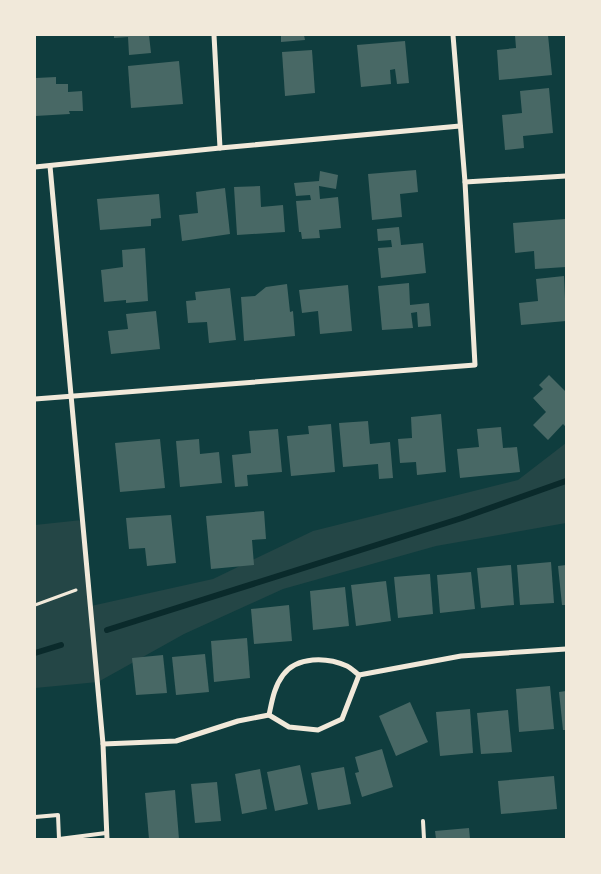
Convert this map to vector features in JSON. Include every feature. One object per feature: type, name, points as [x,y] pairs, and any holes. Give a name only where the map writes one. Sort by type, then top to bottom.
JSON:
[{"type":"street","points":[[214,35],[220,148]]},
{"type":"street","points":[[35,399],[474,365],[465,182],[453,35]]},
{"type":"street","points":[[35,167],[460,126]]},
{"type":"street","points":[[50,166],[103,744],[106,836]]},
{"type":"street","points":[[465,182],[566,176]]},
{"type":"street","points":[[359,676],[461,656],[566,650]]},
{"type":"street","points":[[269,715],[273,694],[284,674],[300,661],[324,660],[348,666],[359,676]]},
{"type":"street","points":[[103,744],[176,741],[238,721],[269,715],[289,727],[318,730],[342,720],[359,676]]},
{"type":"lane","points":[[35,818],[58,816],[59,839],[106,836]]},
{"type":"lane","points":[[423,821],[424,839]]},
{"type":"path","points":[[35,604],[88,585]]},
{"type":"shaded area","points":[[566,443],[566,523],[436,546],[283,589],[184,634],[98,682],[35,688],[35,525],[82,520],[91,606],[213,579],[313,531],[518,480]]},
{"type":"building","points":[[114,35],[149,35],[151,53],[129,55],[128,37],[114,38]]},
{"type":"building","points":[[281,35],[304,35],[305,40],[281,42]]},
{"type":"building","points":[[515,35],[548,35],[552,75],[499,80],[497,50],[516,48]]},
{"type":"building","points":[[405,41],[409,83],[397,84],[395,69],[390,70],[391,84],[361,87],[357,45]]},
{"type":"building","points":[[312,50],[315,93],[285,96],[282,52]]},
{"type":"building","points":[[179,61],[183,104],[131,108],[128,66]]},
{"type":"building","points":[[56,77],[56,84],[68,84],[68,92],[82,91],[83,111],[69,111],[70,114],[35,116],[36,78]]},
{"type":"building","points":[[549,88],[553,133],[523,136],[524,148],[505,150],[502,115],[522,113],[520,91]]},
{"type":"building","points":[[416,170],[418,192],[400,194],[402,217],[372,220],[368,174]]},
{"type":"building","points":[[320,171],[338,175],[336,189],[319,186],[320,199],[338,197],[341,228],[319,230],[320,238],[302,239],[301,232],[299,232],[296,201],[311,200],[310,195],[296,196],[294,183],[319,181]]},
{"type":"building","points":[[260,186],[261,207],[283,205],[285,232],[237,235],[234,187]]},
{"type":"building","points":[[225,188],[230,234],[182,241],[179,215],[198,213],[196,192]]},
{"type":"building","points":[[159,194],[161,218],[151,219],[151,226],[100,230],[97,199]]},
{"type":"building","points":[[565,219],[566,267],[535,269],[534,251],[515,253],[513,223]]},
{"type":"building","points":[[399,227],[401,245],[423,243],[426,273],[381,278],[378,248],[392,247],[391,240],[378,241],[377,229]]},
{"type":"building","points":[[145,248],[148,301],[104,302],[101,270],[123,267],[122,250]]},
{"type":"building","points":[[564,276],[566,321],[521,325],[519,303],[538,301],[536,279]]},
{"type":"building","points":[[409,283],[410,305],[429,303],[431,326],[418,327],[417,312],[411,313],[413,328],[382,330],[378,286]]},
{"type":"building","points":[[287,284],[290,312],[293,311],[295,336],[244,341],[241,297],[255,296],[266,287]]},
{"type":"building","points":[[348,285],[352,331],[320,334],[318,311],[302,313],[299,290]]},
{"type":"building","points":[[230,288],[236,340],[209,343],[207,322],[188,323],[186,301],[196,300],[195,292]]},
{"type":"building","points":[[156,311],[160,349],[111,354],[108,331],[128,329],[126,314]]},
{"type":"building","points":[[549,375],[566,392],[566,427],[563,424],[548,440],[533,425],[546,412],[533,398],[543,389],[539,385]]},
{"type":"building","points":[[441,414],[446,472],[417,475],[416,462],[400,463],[398,439],[412,438],[411,417]]},
{"type":"building","points":[[368,421],[370,444],[390,442],[393,478],[379,479],[378,464],[343,467],[339,423]]},
{"type":"building","points":[[331,424],[335,472],[291,476],[287,436],[309,434],[308,426]]},
{"type":"building","points":[[501,427],[503,448],[517,447],[520,472],[460,478],[457,449],[479,447],[477,429]]},
{"type":"building","points":[[278,429],[282,472],[247,475],[248,486],[235,487],[232,455],[251,453],[249,431]]},
{"type":"building","points":[[160,439],[165,488],[120,492],[115,443]]},
{"type":"building","points":[[199,439],[200,454],[219,452],[222,483],[180,487],[176,441]]},
{"type":"building","points":[[264,511],[266,539],[252,540],[254,565],[211,569],[206,516]]},
{"type":"building","points":[[171,515],[176,563],[147,566],[145,548],[129,549],[126,518]]},
{"type":"building","points":[[551,562],[554,603],[520,605],[517,565]]},
{"type":"building","points":[[511,565],[514,605],[481,608],[477,568]]},
{"type":"building","points":[[566,565],[566,605],[562,605],[558,566]]},
{"type":"building","points":[[471,572],[475,609],[440,613],[437,575]]},
{"type":"building","points":[[430,574],[433,614],[398,618],[394,577]]},
{"type":"building","points":[[386,581],[391,621],[356,626],[351,585]]},
{"type":"building","points":[[345,587],[349,626],[313,630],[310,591]]},
{"type":"building","points":[[289,605],[292,641],[254,644],[251,609]]},
{"type":"building","points":[[247,638],[250,678],[214,682],[211,641]]},
{"type":"building","points":[[205,654],[209,692],[176,695],[172,657]]},
{"type":"building","points":[[163,655],[167,693],[136,695],[132,658]]},
{"type":"building","points":[[550,686],[554,729],[519,732],[516,689]]},
{"type":"building","points":[[566,691],[566,730],[563,730],[559,692]]},
{"type":"building","points":[[410,702],[428,742],[396,756],[379,716]]},
{"type":"building","points":[[470,709],[473,753],[440,756],[436,712]]},
{"type":"building","points":[[508,710],[512,752],[481,754],[477,713]]},
{"type":"building","points":[[382,749],[393,787],[362,797],[355,773],[359,772],[355,757]]},
{"type":"building","points":[[300,765],[308,804],[275,811],[267,772]]},
{"type":"building","points":[[344,767],[351,804],[318,810],[311,773]]},
{"type":"building","points":[[260,769],[267,809],[242,814],[235,774]]},
{"type":"building","points":[[554,776],[557,809],[501,814],[498,781]]},
{"type":"building","points":[[217,782],[221,821],[195,823],[191,784]]},
{"type":"building","points":[[175,790],[179,839],[149,839],[145,793]]},
{"type":"building","points":[[469,828],[470,839],[436,839],[435,831]]},
{"type":"waterway","points":[[107,630],[462,518],[566,481]]},
{"type":"waterway","points":[[35,653],[61,645]]}]
